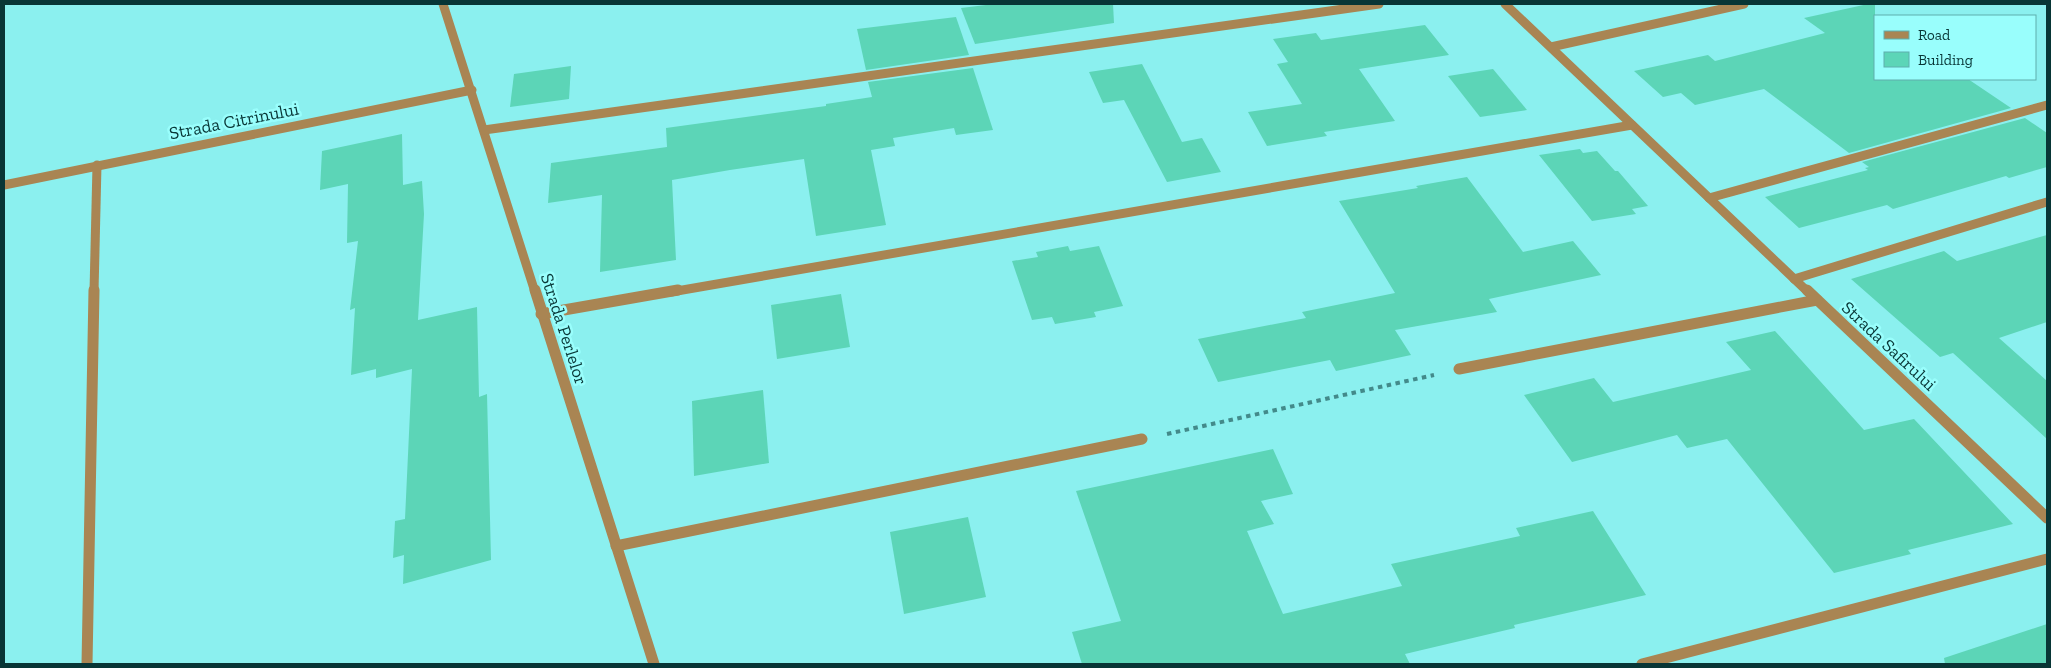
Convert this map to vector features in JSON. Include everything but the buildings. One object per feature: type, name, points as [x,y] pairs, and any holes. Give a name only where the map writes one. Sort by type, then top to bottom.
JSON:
[{"type":"street","name":"Strada Perlelor","points":[[443,4],[654,664]]},
{"type":"street","points":[[484,130],[1379,4]]},
{"type":"street","name":"Strada Safirului","points":[[1505,4],[2047,518]]},
{"type":"street","points":[[1550,47],[1744,4]]},
{"type":"street","name":"Strada Citrinului","points":[[4,185],[472,90]]},
{"type":"street","points":[[1709,198],[2047,105]]},
{"type":"street","points":[[542,314],[1632,125]]},
{"type":"street","points":[[87,664],[96,165]]},
{"type":"street","points":[[1794,279],[2047,202]]},
{"type":"street","points":[[1459,369],[1817,300]]},
{"type":"street","points":[[616,546],[1142,439]]},
{"type":"street","points":[[1642,664],[2047,559]]},
{"type":"path","points":[[1142,439],[1459,369]]}]
